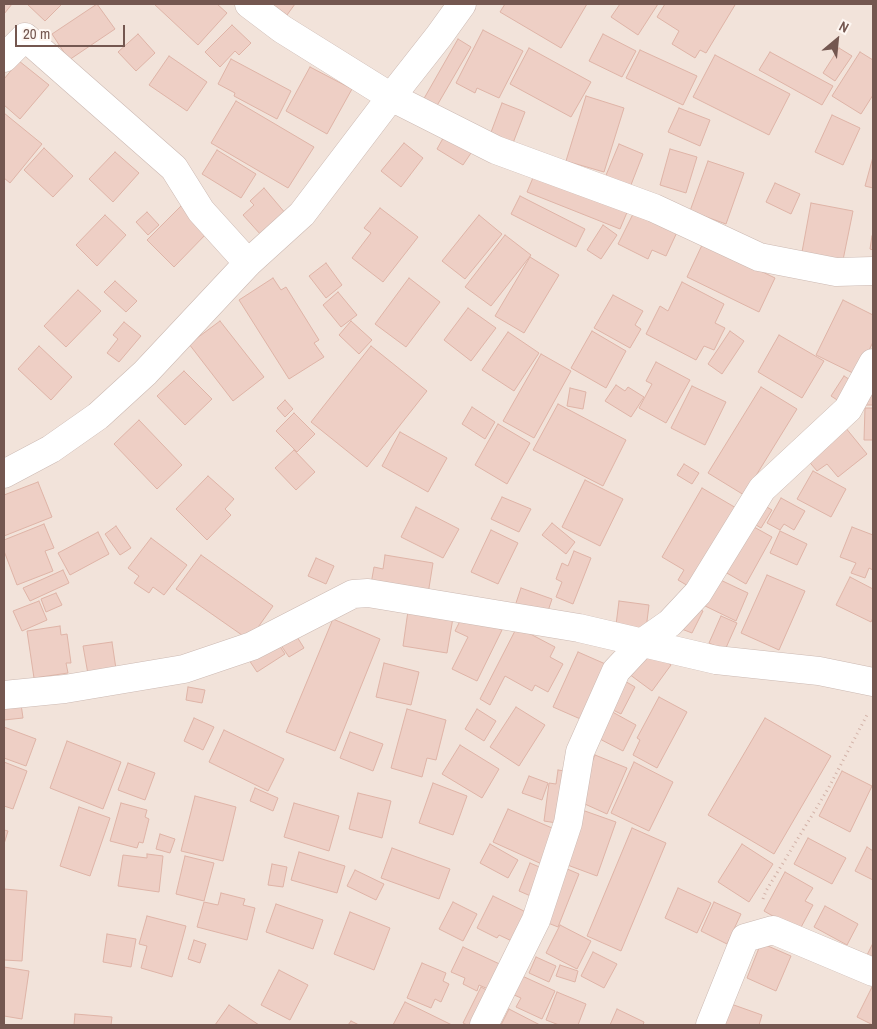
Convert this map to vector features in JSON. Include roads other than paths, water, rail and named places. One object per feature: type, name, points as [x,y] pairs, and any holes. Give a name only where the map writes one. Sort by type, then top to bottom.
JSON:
[{"type":"street","points":[[249,4],[282,29],[391,97],[496,150],[654,208],[759,257],[836,272],[873,271]]},
{"type":"street","points":[[4,474],[51,449],[98,416],[145,373],[248,263],[302,214],[462,4]]},
{"type":"street","points":[[4,58],[25,37],[174,168],[201,211],[248,263]]},
{"type":"street","points":[[484,1025],[536,920],[568,823],[580,752],[616,671],[643,642],[670,623],[698,593],[762,489],[848,409],[873,363]]},
{"type":"street","points":[[4,695],[64,689],[184,669],[252,646],[353,594],[368,593],[579,628],[716,660],[819,671],[873,682]]},
{"type":"street","points":[[710,1025],[745,938],[773,930],[873,972]]}]
